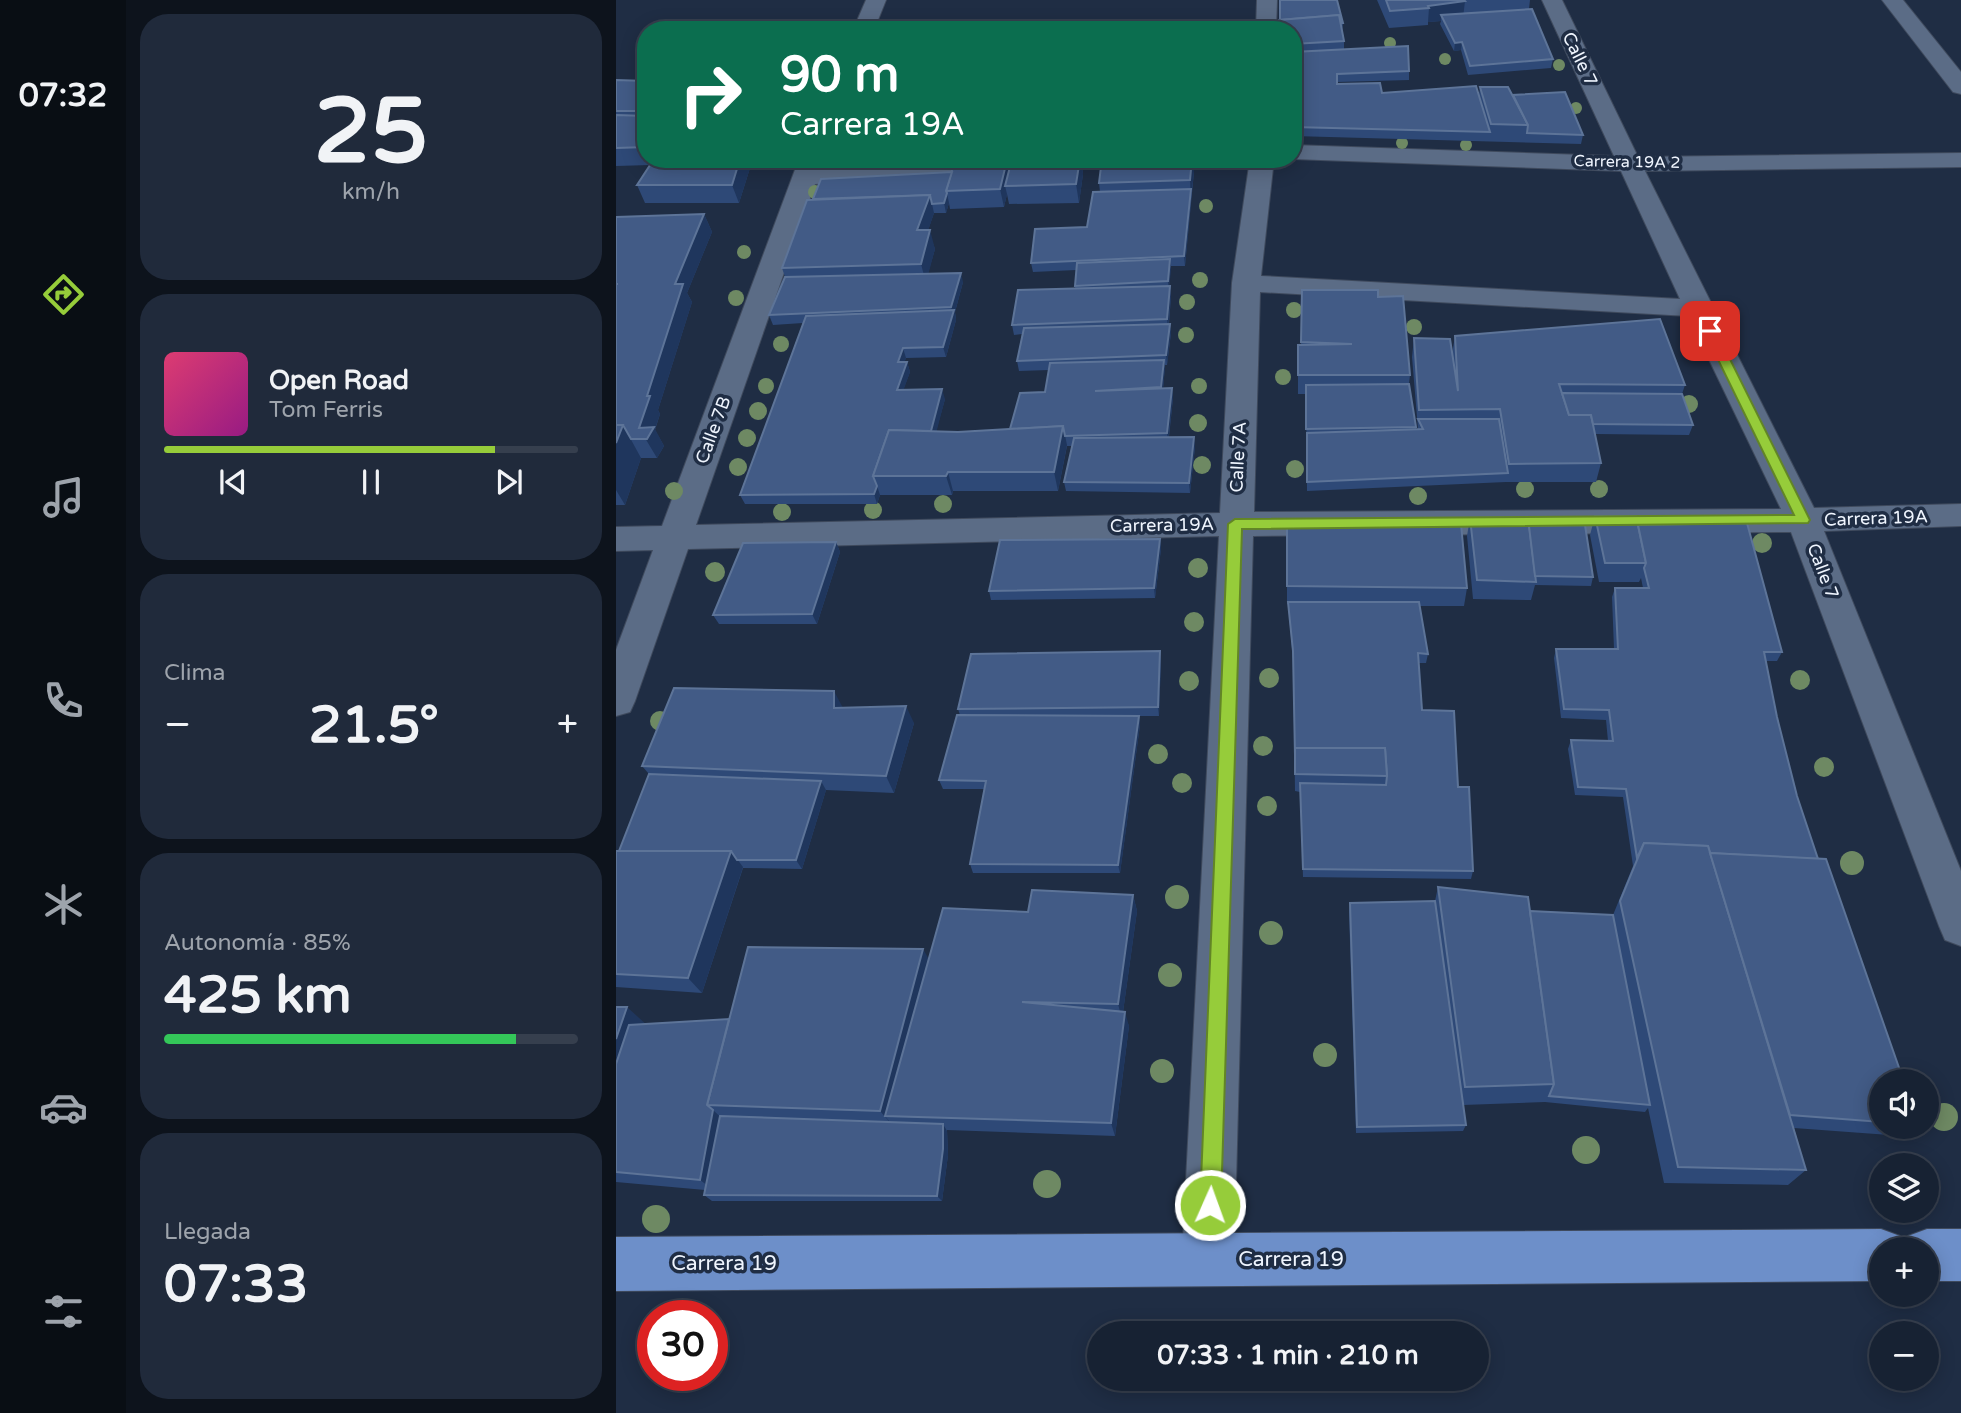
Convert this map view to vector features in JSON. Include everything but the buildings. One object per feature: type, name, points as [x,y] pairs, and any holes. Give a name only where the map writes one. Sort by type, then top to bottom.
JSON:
[{"type":"highway","name":"Carrera 19","points":[[616,1264],[1869,1255]]},
{"type":"highway","points":[[1939,1255],[1961,1255]]},
{"type":"street","points":[[867,21],[876,0]]},
{"type":"street","points":[[1266,21],[1267,0]]},
{"type":"street","name":"Calle 7","points":[[1552,0],[1698,308],[1803,520],[1961,926]]},
{"type":"street","points":[[1892,0],[1961,87]]},
{"type":"street","name":"Carrera 19A 2","points":[[1302,152],[1630,164],[1961,160]]},
{"type":"street","name":"Calle 7B","points":[[616,701],[808,168]]},
{"type":"street","name":"Calle 7A","points":[[1208,1259],[1246,284],[1261,168]]},
{"type":"street","points":[[1246,284],[1698,308]]},
{"type":"street","name":"Carrera 19A","points":[[616,539],[1235,524],[1803,520],[1961,515]]},
{"type":"route","points":[[1210,1205],[1235,524],[1803,520],[1710,331]]}]
